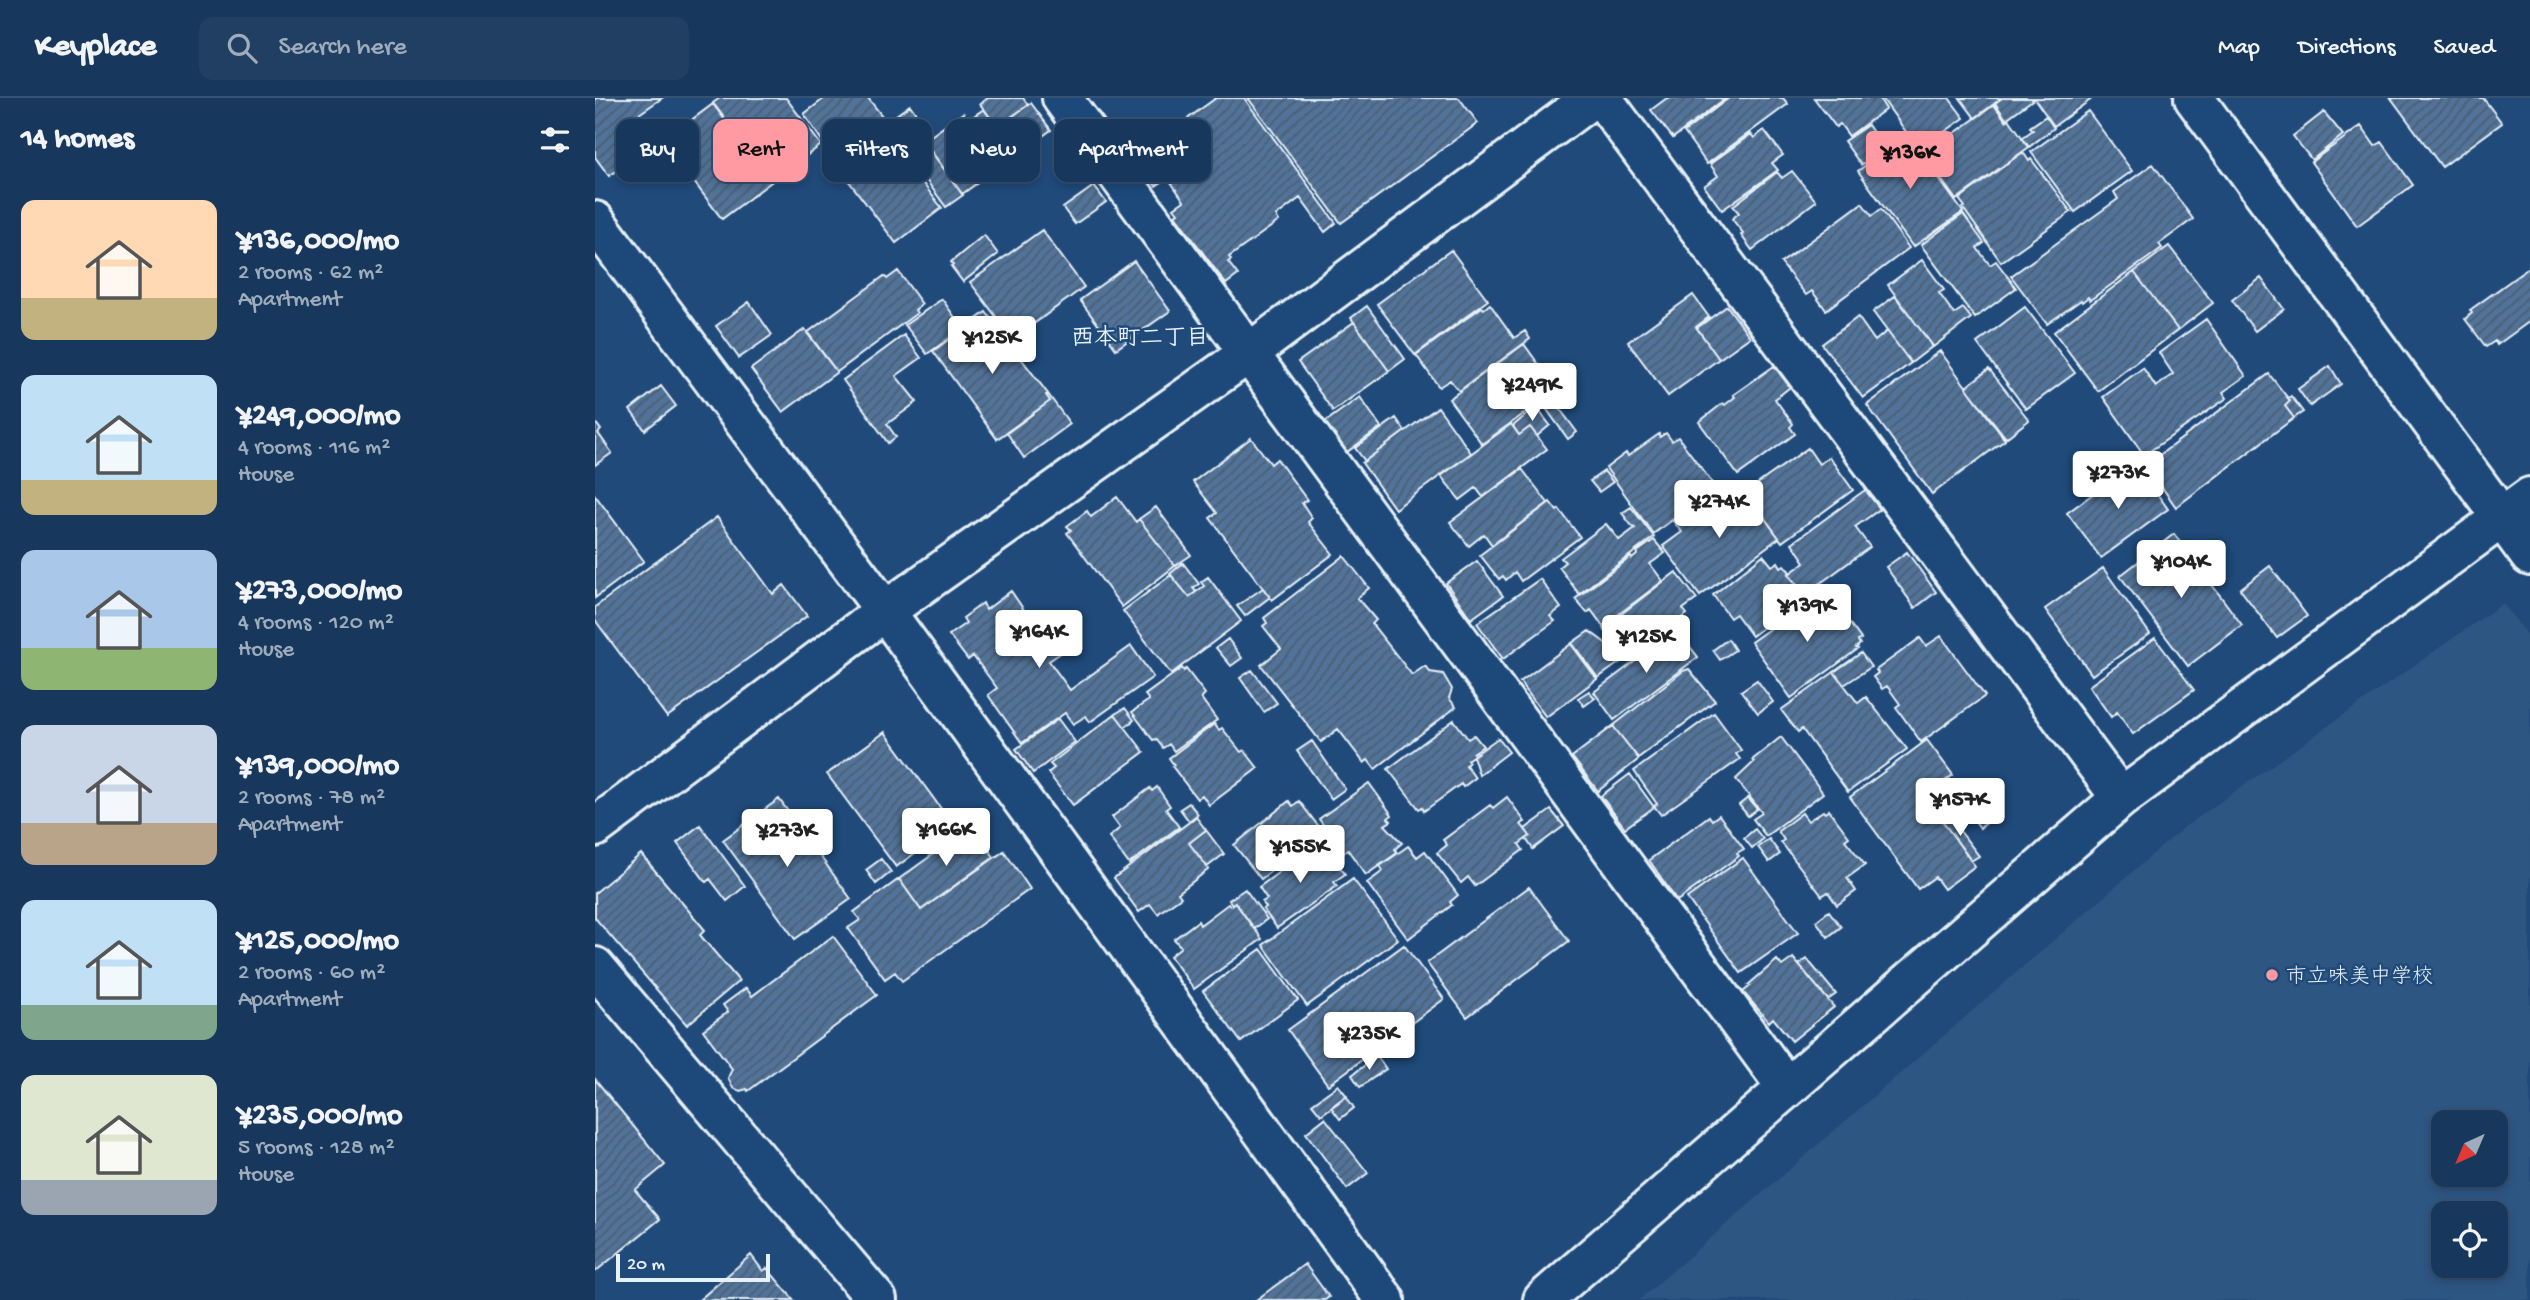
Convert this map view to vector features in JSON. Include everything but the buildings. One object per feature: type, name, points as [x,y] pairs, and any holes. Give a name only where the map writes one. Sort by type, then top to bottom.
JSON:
[{"type":"street","points":[[1062,98],[1787,1088]]},
{"type":"street","points":[[595,827],[885,611],[1249,354],[1592,98]]},
{"type":"street","points":[[1602,98],[2122,798]]},
{"type":"street","points":[[2194,98],[2516,507],[2530,556]]},
{"type":"street","points":[[595,221],[885,611],[1385,1300]]},
{"type":"street","points":[[1543,1300],[2122,798],[2516,507]]},
{"type":"street","points":[[595,967],[877,1300]]},
{"type":"shaded area","name":"市立味美中学校","points":[[2503,603],[2530,639],[2530,1300],[1639,1300],[2183,828]]},
{"type":"place","name":"市立味美中学校","points":[[2272,975]]},
{"type":"district","name":"西本町二丁目","points":[[1140,336]]}]
